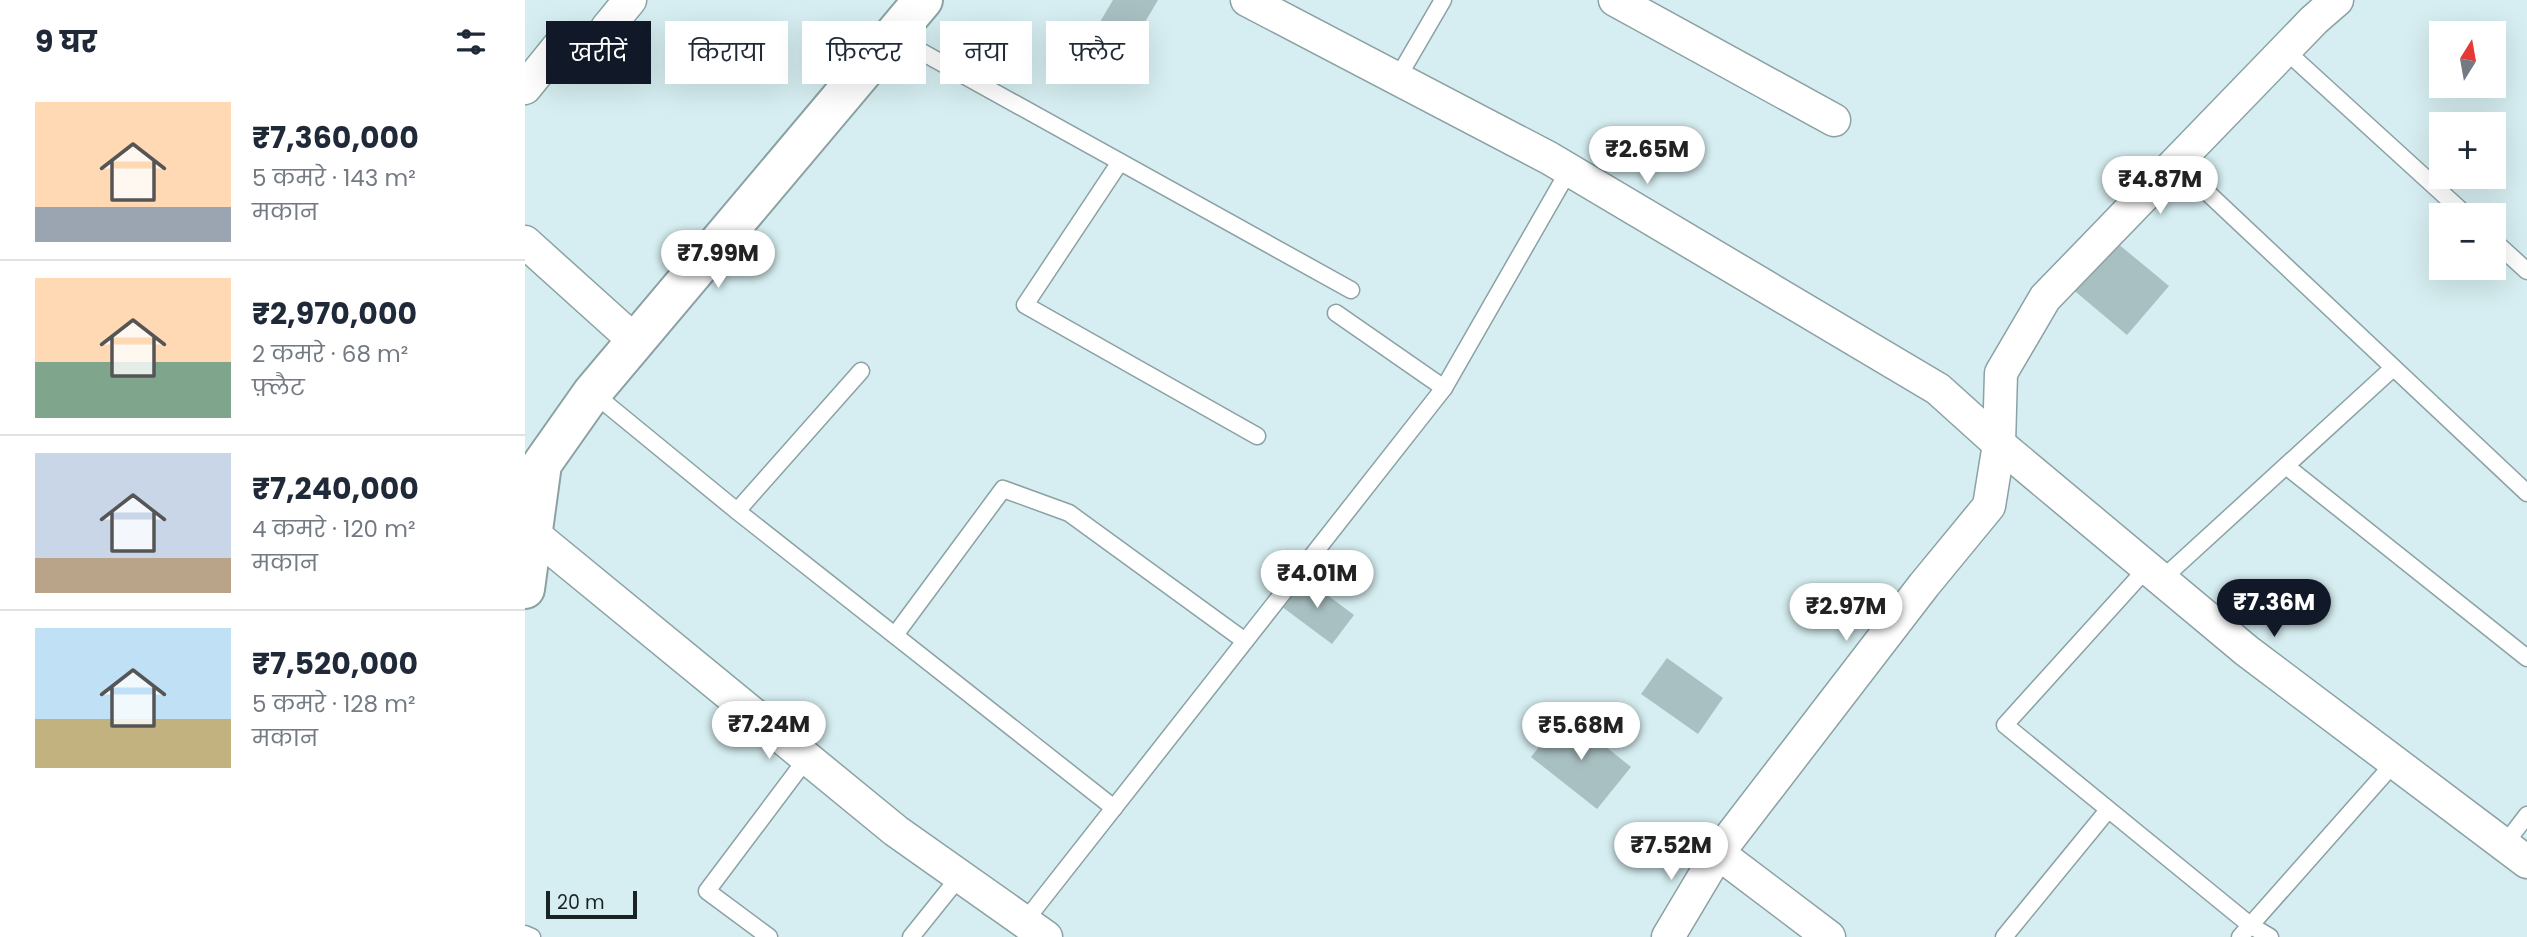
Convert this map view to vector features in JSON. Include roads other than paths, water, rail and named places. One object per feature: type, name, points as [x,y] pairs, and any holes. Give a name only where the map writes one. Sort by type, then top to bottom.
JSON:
[{"type":"street","points":[[612,21],[629,0]]},
{"type":"street","points":[[906,21],[923,0]]},
{"type":"street","points":[[1615,0],[1834,120]]},
{"type":"street","points":[[1668,937],[1718,853],[1924,585],[1989,506],[1999,443],[2001,373],[2045,298],[2285,50],[2337,0]]},
{"type":"street","points":[[1255,2],[1569,170],[1938,389],[2247,651],[2515,853]]},
{"type":"street","points":[[525,88],[546,62]]},
{"type":"street","points":[[525,589],[529,530],[542,464],[592,393],[853,84]]},
{"type":"street","points":[[525,242],[636,342]]},
{"type":"street","points":[[529,530],[896,831],[1036,929]]},
{"type":"street","points":[[1718,853],[1829,937]]},
{"type":"lane","points":[[1397,79],[1443,0]]},
{"type":"lane","points":[[2285,50],[2453,203]]},
{"type":"lane","points":[[926,54],[1351,290]]},
{"type":"lane","points":[[1120,162],[1025,305],[1257,436]]},
{"type":"lane","points":[[2176,163],[2527,493]]},
{"type":"lane","points":[[1036,929],[1114,808],[1444,388],[1569,170]]},
{"type":"lane","points":[[2506,252],[2527,271]]},
{"type":"lane","points":[[1336,313],[1444,388]]},
{"type":"lane","points":[[2270,937],[2245,931],[2108,810],[2005,725],[2154,574],[2286,466],[2393,368]]},
{"type":"lane","points":[[737,511],[861,371]]},
{"type":"lane","points":[[592,393],[737,511],[1114,808]]},
{"type":"lane","points":[[2286,466],[2527,658]]},
{"type":"lane","points":[[895,635],[1003,489],[1069,513],[1245,641]]},
{"type":"lane","points":[[769,937],[707,891],[807,758]]},
{"type":"lane","points":[[2245,931],[2395,762]]},
{"type":"lane","points":[[2004,937],[2108,810]]},
{"type":"lane","points":[[2515,853],[2527,814]]},
{"type":"lane","points":[[911,937],[960,876]]},
{"type":"lane","points":[[525,933],[532,937]]}]
